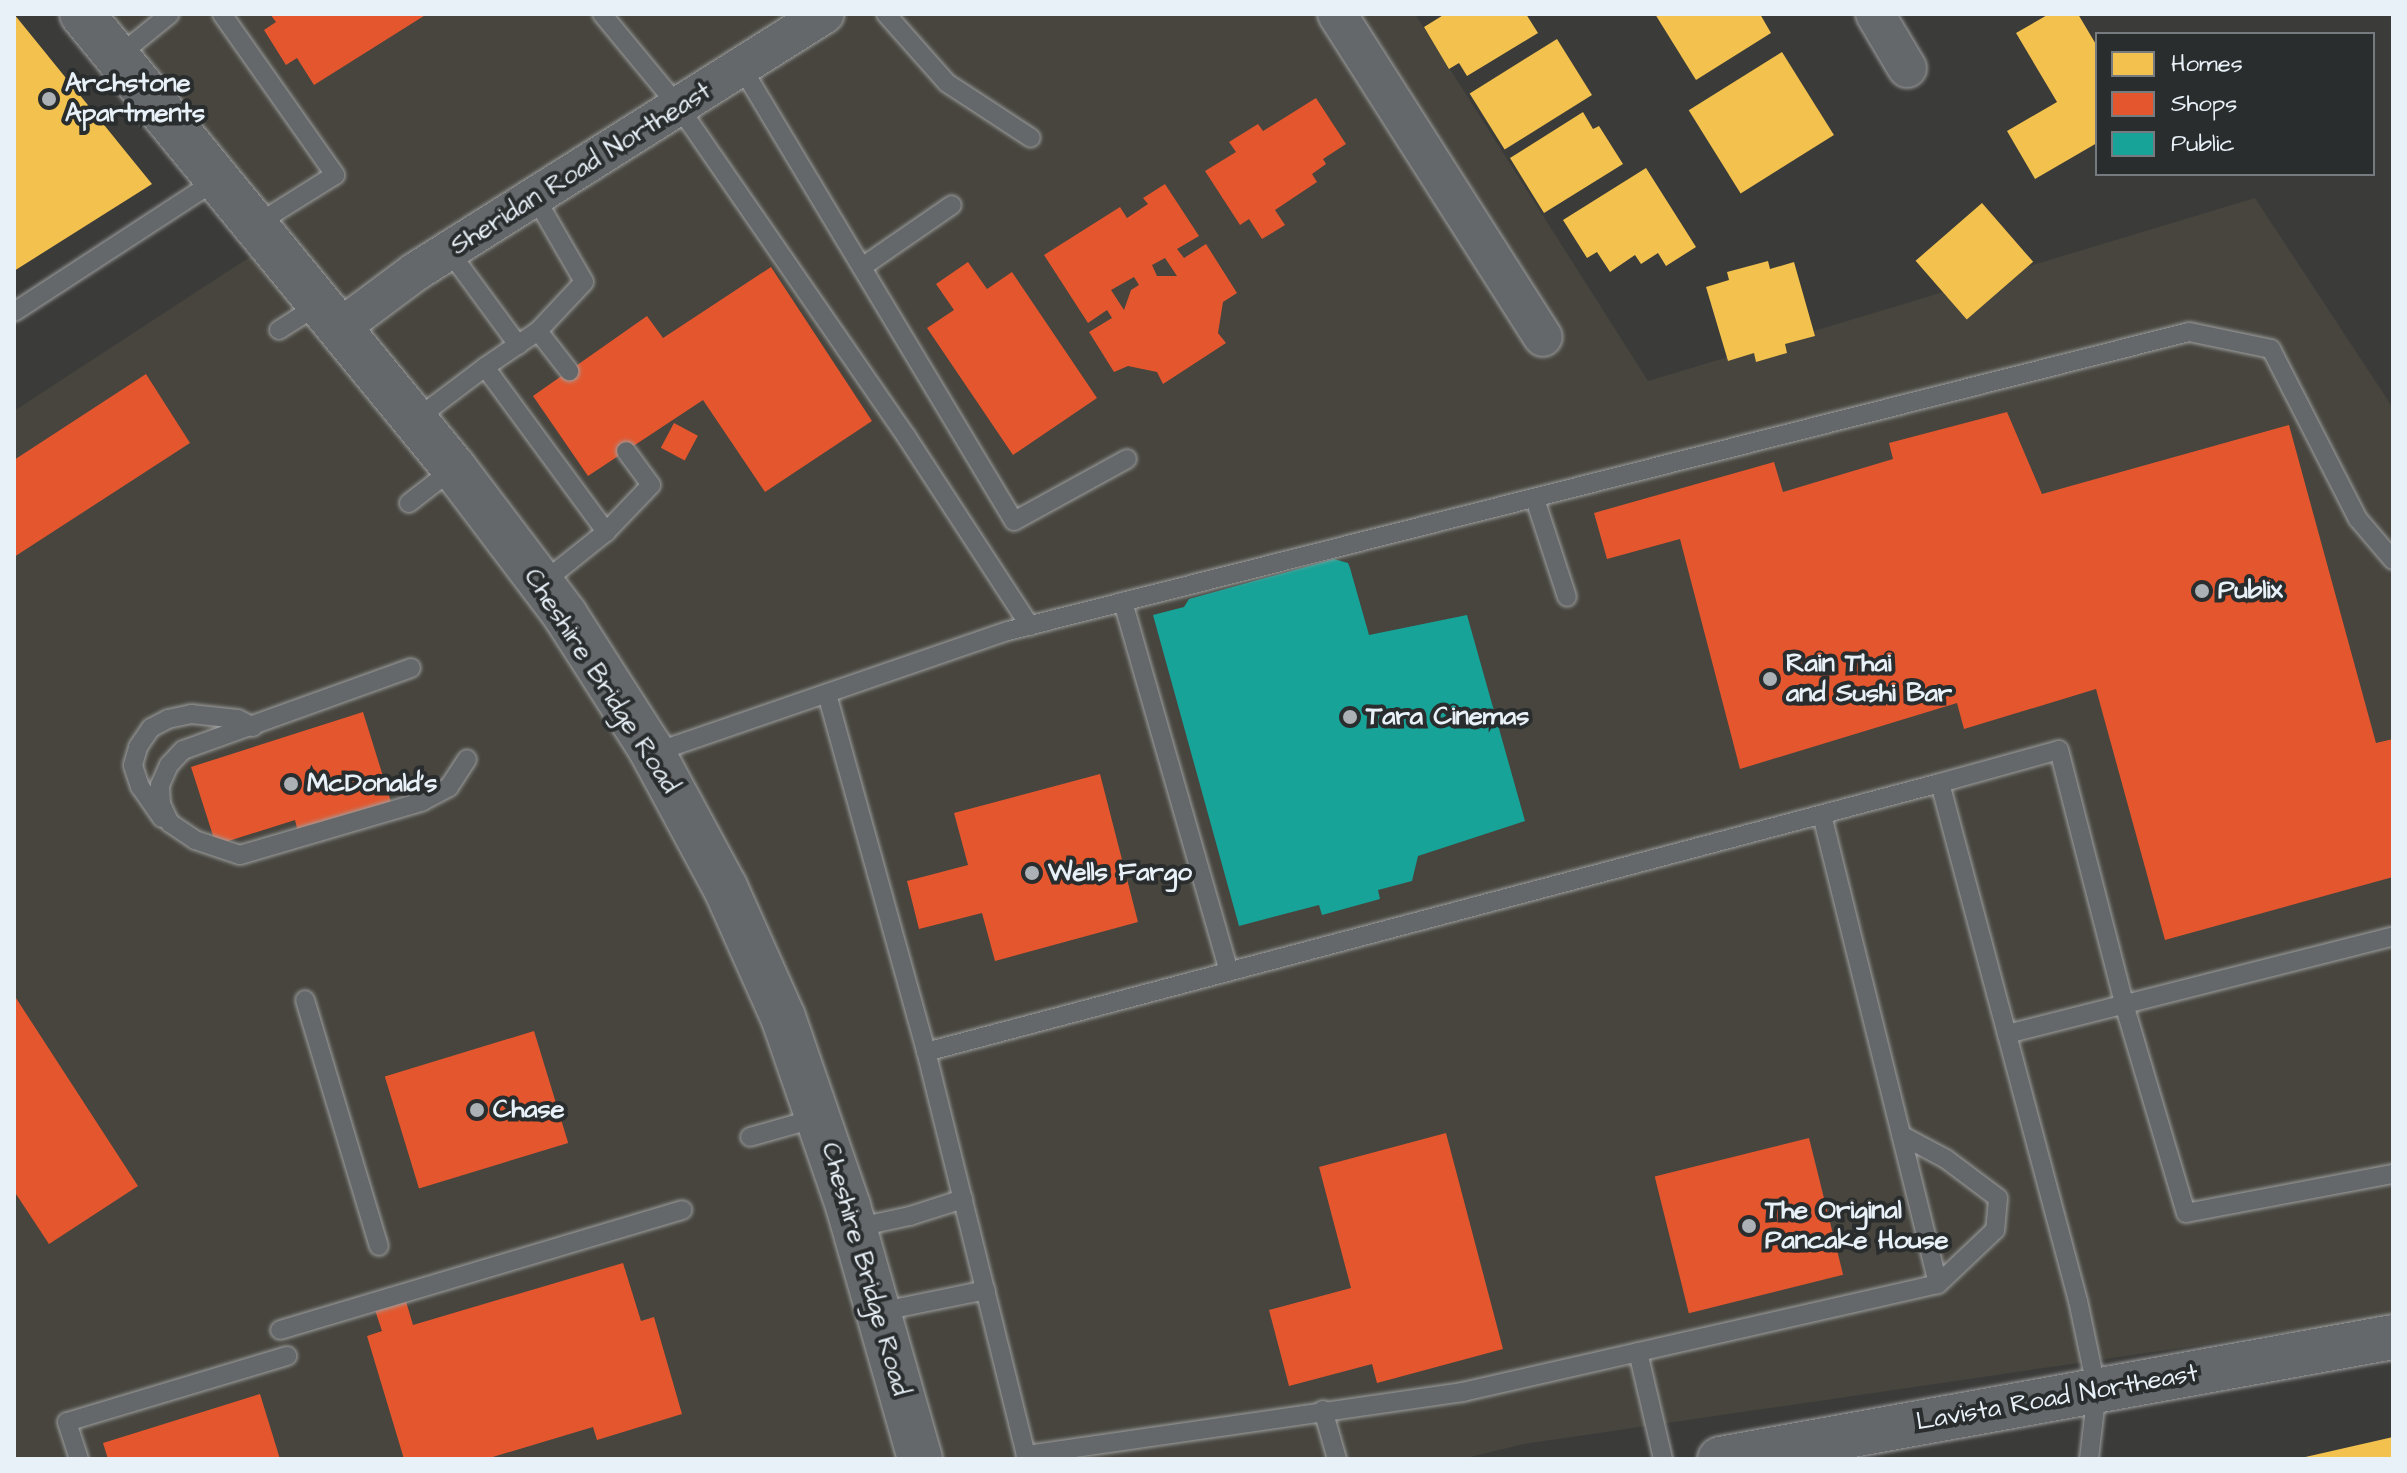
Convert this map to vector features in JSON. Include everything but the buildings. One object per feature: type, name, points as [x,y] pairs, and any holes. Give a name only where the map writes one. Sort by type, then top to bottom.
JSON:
[{"type":"main road","name":"Cheshire Bridge Road","points":[[82,14],[454,468],[541,584],[653,753],[731,901],[783,1017],[820,1117],[920,1459]]},
{"type":"main road","name":"Lavista Road Northeast","points":[[1720,1459],[2393,1337]]},
{"type":"street","name":"Sheridan Road Northeast","points":[[330,316],[415,272],[825,14]]},
{"type":"street","points":[[1337,14],[1543,337]]},
{"type":"street","points":[[1875,14],[1907,68]]},
{"type":"lane","points":[[117,57],[170,14]]},
{"type":"lane","points":[[222,14],[335,175],[255,225]]},
{"type":"lane","points":[[602,14],[679,107],[906,436],[1030,626]]},
{"type":"lane","points":[[886,14],[947,83],[1031,138]]},
{"type":"lane","points":[[742,68],[1014,521],[1127,459]]},
{"type":"lane","points":[[14,312],[218,179]]},
{"type":"lane","points":[[415,420],[538,331],[584,282],[535,197]]},
{"type":"lane","points":[[862,267],[952,205]]},
{"type":"lane","points":[[449,251],[518,345]]},
{"type":"lane","points":[[279,330],[330,316]]},
{"type":"lane","points":[[538,331],[569,371]]},
{"type":"lane","points":[[653,753],[1030,626],[2189,332],[2271,349],[2358,519],[2393,560]]},
{"type":"lane","points":[[485,367],[606,532]]},
{"type":"lane","points":[[541,584],[606,532],[651,485],[626,451]]},
{"type":"lane","points":[[409,503],[454,468]]},
{"type":"lane","points":[[1535,499],[1567,597]]},
{"type":"lane","points":[[1123,602],[1229,971]]},
{"type":"lane","points":[[170,823],[161,804],[160,785],[169,765],[183,750],[196,743],[253,727],[345,689],[411,668]]},
{"type":"lane","points":[[827,694],[926,1052],[1026,1455],[1463,1392],[1938,1284],[1995,1230],[1998,1198],[1946,1159],[1901,1135]]},
{"type":"lane","points":[[253,727],[238,719],[191,714],[168,719],[151,728],[138,747],[133,765],[140,787],[170,823],[195,840],[240,855],[421,802],[449,787],[467,759]]},
{"type":"lane","points":[[926,1052],[2059,750],[2124,1004],[2186,1213],[2393,1174]]},
{"type":"lane","points":[[1940,783],[2078,1301],[2097,1391],[2089,1459]]},
{"type":"lane","points":[[1822,815],[1938,1284]]},
{"type":"lane","points":[[2007,1034],[2393,936]]},
{"type":"lane","points":[[305,1000],[379,1246]]},
{"type":"lane","points":[[750,1137],[820,1117]]},
{"type":"lane","points":[[854,1228],[910,1216],[963,1199]]},
{"type":"lane","points":[[280,1330],[682,1210]]},
{"type":"lane","points":[[878,1312],[986,1290]]},
{"type":"lane","points":[[1638,1352],[1663,1459]]},
{"type":"lane","points":[[79,1459],[67,1422],[287,1356]]},
{"type":"lane","points":[[1323,1410],[1337,1459]]},
{"type":"shaded area","points":[[86,14],[1415,14],[1648,381],[2255,198],[2393,408],[2393,1317],[1524,1444],[1462,1459],[14,1459],[14,411],[262,249]]},
{"type":"place","name":"Archstone Apartments","points":[[49,99]]},
{"type":"place","name":"Publix","points":[[2202,591]]},
{"type":"place","name":"Rain Thai and Sushi Bar","points":[[1770,679]]},
{"type":"place","name":"Tara Cinemas","points":[[1350,717]]},
{"type":"place","name":"McDonald's","points":[[291,784]]},
{"type":"place","name":"Wells Fargo","points":[[1032,873]]},
{"type":"place","name":"Chase","points":[[477,1110]]},
{"type":"place","name":"The Original Pancake House","points":[[1749,1226]]}]
